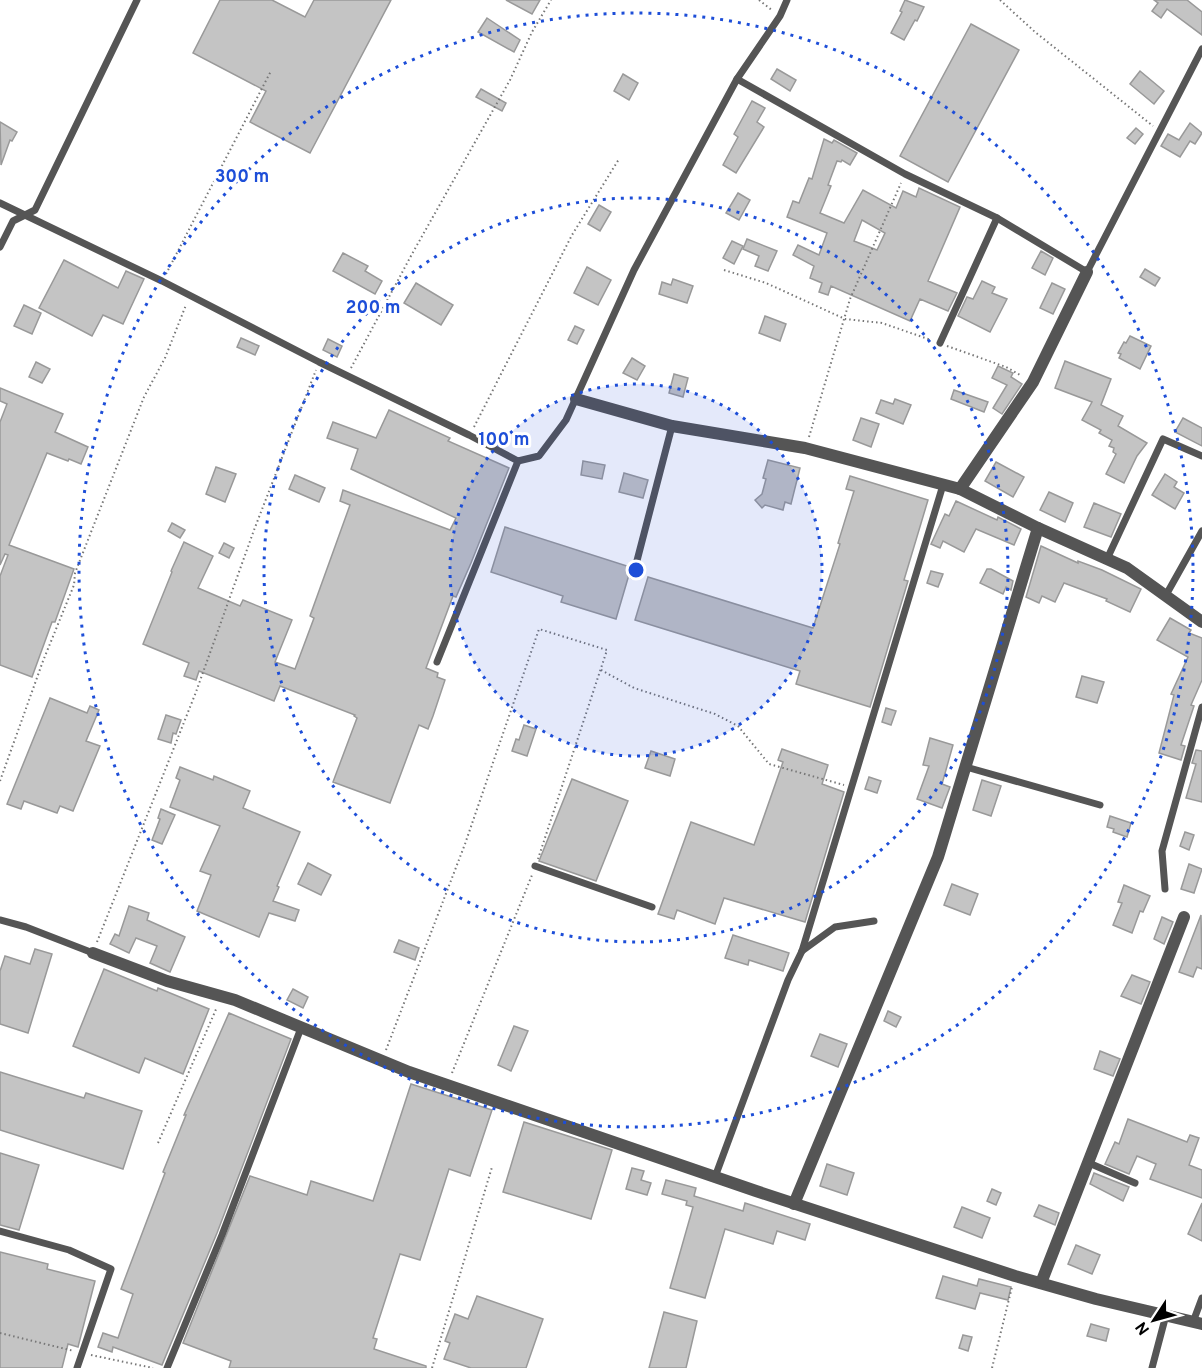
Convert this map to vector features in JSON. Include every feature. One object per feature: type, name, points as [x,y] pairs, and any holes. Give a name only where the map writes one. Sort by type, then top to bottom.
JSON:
[{"type":"street","points":[[960,489],[1033,382],[1087,272]]},
{"type":"street","points":[[576,399],[672,426],[806,448],[960,489],[1038,528],[1127,568],[1202,622]]},
{"type":"street","points":[[794,1204],[938,857],[1038,528]]},
{"type":"street","points":[[1041,1283],[1184,917]]},
{"type":"street","points":[[93,952],[166,981],[222,997],[409,1072],[794,1204],[1015,1276],[1198,1323]]},
{"type":"lane","points":[[0,247],[13,220],[36,210],[137,0]]},
{"type":"lane","points":[[0,203],[318,362],[470,435],[518,461],[539,456],[566,420],[634,270],[736,79],[780,16],[787,0]]},
{"type":"lane","points":[[736,79],[905,174],[997,218],[1087,272],[1202,49]]},
{"type":"lane","points":[[940,343],[997,218]]},
{"type":"lane","points":[[633,576],[672,426]]},
{"type":"lane","points":[[1107,559],[1163,439],[1202,456]]},
{"type":"lane","points":[[437,662],[518,461]]},
{"type":"lane","points":[[715,1177],[788,980],[802,951],[943,485]]},
{"type":"lane","points":[[1166,595],[1202,531]]},
{"type":"lane","points":[[1166,889],[1162,851],[1202,707]]},
{"type":"lane","points":[[966,767],[1100,805]]},
{"type":"lane","points":[[535,866],[652,907]]},
{"type":"lane","points":[[0,920],[26,927],[93,952]]},
{"type":"lane","points":[[802,951],[835,927],[874,921]]},
{"type":"lane","points":[[167,1368],[222,1235],[301,1028]]},
{"type":"lane","points":[[1089,1162],[1135,1183]]},
{"type":"lane","points":[[0,1231],[69,1250],[111,1269],[76,1368]]},
{"type":"lane","points":[[1198,1323],[1202,1298]]},
{"type":"lane","points":[[1152,1368],[1166,1315]]},
{"type":"path","points":[[347,376],[412,254],[510,80],[550,0]]},
{"type":"path","points":[[759,0],[780,16]]},
{"type":"path","points":[[1000,0],[1035,32],[1159,130]]},
{"type":"path","points":[[162,282],[271,71]]},
{"type":"path","points":[[470,435],[572,235],[619,159]]},
{"type":"path","points":[[806,448],[850,299],[905,174]]},
{"type":"path","points":[[724,270],[766,284],[845,319],[882,323],[940,343],[1006,367],[1033,382]]},
{"type":"path","points":[[0,781],[43,661],[74,585],[75,573],[144,397],[165,358],[190,297]]},
{"type":"path","points":[[93,952],[196,692],[318,362]]},
{"type":"path","points":[[382,1061],[465,844],[539,629],[607,650]]},
{"type":"path","points":[[601,670],[634,688],[715,714],[738,726],[769,765],[852,788]]},
{"type":"path","points":[[158,1143],[222,997]]},
{"type":"path","points":[[432,1368],[492,1167]]},
{"type":"path","points":[[992,1368],[1015,1276]]},
{"type":"building","points":[[220,0],[272,0],[305,17],[314,0],[391,0],[310,153],[250,122],[266,91],[193,53]]},
{"type":"building","points":[[506,0],[540,0],[532,14]]},
{"type":"building","points":[[905,0],[924,7],[904,40],[891,33],[902,12],[900,11]]},
{"type":"building","points":[[1154,0],[1187,0],[1202,12],[1202,35],[1167,9],[1161,18],[1152,11],[1158,3]]},
{"type":"building","points":[[487,18],[520,40],[514,52],[478,32]]},
{"type":"building","points":[[971,24],[1019,50],[948,182],[900,156]]},
{"type":"building","points":[[777,69],[796,80],[790,91],[771,79]]},
{"type":"building","points":[[1140,71],[1164,91],[1154,104],[1130,84]]},
{"type":"building","points":[[623,74],[638,83],[629,100],[614,91]]},
{"type":"building","points":[[481,89],[506,103],[502,111],[476,97]]},
{"type":"building","points":[[752,101],[765,108],[757,122],[764,127],[736,173],[723,165],[738,137],[734,134]]},
{"type":"building","points":[[0,122],[17,132],[12,141],[10,140],[1,165]]},
{"type":"building","points":[[1190,123],[1202,133],[1195,144],[1190,141],[1180,157],[1161,146],[1168,134],[1179,140]]},
{"type":"building","points":[[1136,128],[1143,134],[1135,144],[1127,138]]},
{"type":"building","points":[[824,139],[832,143],[834,140],[857,153],[850,165],[842,160],[837,161],[828,185],[831,186],[820,213],[844,223],[863,190],[896,208],[903,191],[916,197],[919,188],[960,207],[928,281],[957,293],[948,311],[920,299],[910,321],[831,286],[828,295],[819,292],[822,283],[810,278],[814,266],[793,255],[798,245],[819,255],[827,233],[787,217],[793,201],[799,203],[809,178],[812,179]],"holes":[[[862,220],[885,233],[877,250],[854,241]]]},
{"type":"building","points":[[738,193],[750,200],[739,220],[726,213]]},
{"type":"building","points":[[599,205],[611,212],[600,231],[588,224]]},
{"type":"building","points":[[747,239],[777,251],[768,271],[755,266],[759,256],[743,249]]},
{"type":"building","points":[[732,241],[743,246],[734,264],[723,258]]},
{"type":"building","points":[[1041,251],[1053,258],[1045,275],[1032,268]]},
{"type":"building","points":[[343,253],[368,266],[365,271],[382,281],[375,294],[333,271]]},
{"type":"building","points":[[64,260],[118,288],[126,271],[144,279],[123,324],[103,315],[92,336],[39,308]]},
{"type":"building","points":[[587,267],[611,280],[598,305],[574,293]]},
{"type":"building","points":[[1145,269],[1160,278],[1155,286],[1140,277]]},
{"type":"building","points":[[673,279],[693,286],[687,303],[659,294],[662,282],[671,285]]},
{"type":"building","points":[[982,281],[995,287],[992,293],[1007,299],[990,332],[958,316],[967,297],[973,299]]},
{"type":"building","points":[[416,283],[453,305],[441,325],[404,303]]},
{"type":"building","points":[[1052,283],[1065,289],[1053,314],[1040,308]]},
{"type":"building","points":[[24,305],[41,313],[32,334],[14,326]]},
{"type":"building","points":[[765,316],[786,324],[780,341],[759,333]]},
{"type":"building","points":[[575,326],[584,330],[577,344],[568,340]]},
{"type":"building","points":[[1130,336],[1151,346],[1140,369],[1119,358],[1121,354],[1118,353]]},
{"type":"building","points":[[241,338],[259,346],[255,355],[237,347]]},
{"type":"building","points":[[328,339],[342,346],[337,357],[323,350]]},
{"type":"building","points":[[632,358],[645,366],[637,380],[623,373]]},
{"type":"building","points":[[1065,361],[1111,379],[1101,405],[1123,416],[1118,426],[1147,443],[1137,456],[1124,483],[1106,474],[1116,454],[1113,452],[1114,448],[1109,446],[1112,440],[1099,433],[1101,430],[1082,420],[1092,402],[1055,388]]},
{"type":"building","points":[[36,362],[50,369],[42,383],[29,377]]},
{"type":"building","points":[[998,366],[1013,373],[1011,377],[1022,384],[1002,414],[993,408],[1007,385],[992,378]]},
{"type":"building","points":[[674,374],[688,378],[683,397],[669,393]]},
{"type":"building","points":[[0,388],[63,414],[55,432],[88,447],[81,464],[47,453],[9,545],[74,569],[32,677],[0,665],[0,576],[8,555],[5,554],[0,565],[0,422],[7,404],[0,401]]},
{"type":"building","points":[[954,390],[988,402],[984,412],[951,399]]},
{"type":"building","points":[[895,399],[911,405],[903,424],[876,413],[881,400],[893,404]]},
{"type":"building","points":[[389,410],[450,438],[448,441],[509,468],[471,563],[456,597],[453,596],[426,668],[438,673],[437,677],[445,680],[433,716],[428,729],[419,725],[390,803],[333,782],[357,718],[355,715],[280,686],[274,701],[199,671],[196,680],[184,676],[189,663],[143,644],[184,542],[213,556],[198,588],[240,606],[243,600],[292,620],[275,662],[295,669],[314,618],[310,616],[350,505],[340,501],[343,490],[450,530],[456,518],[351,469],[358,449],[327,438],[333,422],[376,438]]},
{"type":"building","points":[[861,418],[879,424],[871,447],[853,440]]},
{"type":"building","points":[[1183,418],[1202,428],[1202,446],[1175,432]]},
{"type":"building","points":[[768,460],[800,468],[791,504],[785,502],[783,510],[765,505],[762,508],[755,500],[762,494]]},
{"type":"building","points":[[583,461],[605,465],[602,479],[581,475]]},
{"type":"building","points":[[996,462],[1024,477],[1013,497],[985,481]]},
{"type":"building","points":[[216,467],[236,474],[225,502],[206,494]]},
{"type":"building","points":[[624,473],[648,480],[643,498],[619,492]]},
{"type":"building","points":[[1165,474],[1177,482],[1174,487],[1184,493],[1175,509],[1152,495]]},
{"type":"building","points":[[295,475],[325,488],[319,502],[289,489]]},
{"type":"building","points":[[850,476],[928,500],[904,580],[908,581],[870,707],[796,684],[800,671],[635,620],[648,577],[813,628],[854,491],[846,489]]},
{"type":"building","points":[[1049,492],[1073,503],[1065,522],[1040,510]]},
{"type":"building","points":[[956,501],[997,520],[998,517],[1021,529],[1014,545],[976,529],[964,552],[943,541],[940,548],[931,544],[945,514],[949,516]]},
{"type":"building","points":[[1094,503],[1121,514],[1111,537],[1084,527]]},
{"type":"building","points":[[172,523],[185,530],[180,538],[168,531]]},
{"type":"building","points":[[505,527],[630,567],[616,619],[561,602],[563,596],[491,572]]},
{"type":"building","points":[[224,543],[234,548],[229,558],[219,553]]},
{"type":"building","points":[[1041,546],[1078,563],[1078,561],[1102,570],[1141,589],[1130,612],[1106,601],[1107,599],[1064,583],[1055,602],[1042,596],[1039,603],[1026,597]]},
{"type":"building","points":[[987,569],[1013,581],[1011,590],[1006,587],[1003,594],[980,583]]},
{"type":"building","points":[[931,571],[943,574],[938,587],[927,583]]},
{"type":"building","points":[[1170,618],[1191,630],[1189,633],[1202,638],[1202,680],[1191,705],[1194,706],[1181,745],[1185,746],[1181,760],[1159,753],[1174,695],[1171,694],[1188,657],[1157,640]]},
{"type":"building","points":[[1082,676],[1104,682],[1097,703],[1076,697]]},
{"type":"building","points":[[50,698],[87,713],[90,706],[99,710],[86,741],[100,746],[73,811],[60,806],[57,813],[24,801],[21,809],[7,804]]},
{"type":"building","points":[[886,708],[896,711],[891,725],[882,722]]},
{"type":"building","points":[[166,715],[181,720],[176,734],[173,733],[171,743],[158,739]]},
{"type":"building","points":[[524,725],[536,729],[527,756],[512,751]]},
{"type":"building","points":[[930,738],[953,745],[942,784],[950,787],[942,808],[917,799],[929,766],[923,765]]},
{"type":"building","points":[[782,749],[828,765],[822,784],[844,792],[805,922],[724,898],[715,924],[677,910],[674,919],[658,914],[691,822],[754,845],[783,762],[778,760]]},
{"type":"building","points":[[1196,750],[1202,751],[1202,802],[1186,798],[1196,764],[1192,763]]},
{"type":"building","points":[[651,751],[675,759],[670,776],[645,768]]},
{"type":"building","points":[[180,767],[213,780],[214,776],[250,791],[243,808],[300,832],[273,901],[299,910],[295,921],[269,913],[259,937],[197,911],[211,875],[200,871],[220,826],[170,807],[180,780],[176,778]]},
{"type":"building","points":[[869,777],[881,781],[877,793],[865,789]]},
{"type":"building","points":[[572,779],[628,801],[596,881],[539,861]]},
{"type":"building","points":[[982,780],[1001,786],[991,816],[973,810]]},
{"type":"building","points":[[161,809],[175,815],[162,844],[152,840],[160,819],[158,818]]},
{"type":"building","points":[[1110,816],[1131,823],[1127,837],[1107,827]]},
{"type":"building","points":[[1185,832],[1194,835],[1189,850],[1180,846]]},
{"type":"building","points":[[308,863],[331,875],[321,895],[298,884]]},
{"type":"building","points":[[1189,864],[1202,869],[1194,893],[1181,889]]},
{"type":"building","points":[[952,884],[978,894],[970,915],[944,905]]},
{"type":"building","points":[[1124,885],[1150,896],[1143,912],[1140,911],[1132,933],[1113,925],[1122,903],[1118,902]]},
{"type":"building","points":[[129,906],[149,913],[147,920],[185,937],[170,972],[150,963],[157,946],[136,938],[129,953],[110,944],[115,934],[119,936]]},
{"type":"building","points":[[1201,915],[1202,969],[1197,967],[1193,977],[1179,972]]},
{"type":"building","points":[[1162,917],[1173,922],[1164,944],[1154,939]]},
{"type":"building","points":[[733,935],[789,953],[783,971],[749,960],[748,965],[725,958]]},
{"type":"building","points":[[399,940],[419,948],[415,960],[394,952]]},
{"type":"building","points":[[35,949],[52,954],[28,1033],[0,1024],[0,971],[5,956],[30,964]]},
{"type":"building","points":[[104,969],[209,1009],[183,1074],[145,1058],[139,1073],[73,1046]]},
{"type":"building","points":[[1132,975],[1150,982],[1141,1004],[1121,996]]},
{"type":"building","points":[[293,989],[308,997],[303,1008],[287,1000]]},
{"type":"building","points":[[888,1011],[901,1017],[896,1027],[884,1021]]},
{"type":"building","points":[[229,1013],[291,1039],[217,1233],[162,1365],[113,1347],[112,1352],[98,1347],[103,1333],[118,1338],[133,1294],[121,1289],[186,1115],[184,1115]]},
{"type":"building","points":[[514,1026],[528,1031],[511,1071],[498,1065]]},
{"type":"building","points":[[820,1034],[847,1044],[838,1067],[811,1056]]},
{"type":"building","points":[[1100,1051],[1120,1059],[1113,1076],[1094,1069]]},
{"type":"building","points":[[0,1072],[84,1098],[86,1093],[142,1111],[123,1169],[0,1130]]},
{"type":"building","points":[[411,1084],[492,1110],[470,1176],[449,1169],[420,1260],[400,1254],[373,1338],[377,1339],[374,1349],[426,1366],[426,1368],[229,1368],[231,1361],[183,1343],[250,1176],[307,1195],[311,1181],[373,1201]]},
{"type":"building","points":[[1128,1119],[1187,1142],[1190,1135],[1199,1138],[1189,1165],[1202,1170],[1202,1198],[1150,1179],[1156,1164],[1137,1156],[1129,1174],[1105,1164],[1115,1142],[1119,1144]]},
{"type":"building","points":[[524,1122],[612,1150],[591,1219],[503,1192]]},
{"type":"building","points":[[0,1153],[39,1165],[19,1230],[0,1225]]},
{"type":"building","points":[[827,1164],[854,1173],[847,1195],[820,1186]]},
{"type":"building","points":[[632,1168],[644,1171],[641,1180],[651,1183],[647,1195],[626,1189]]},
{"type":"building","points":[[1094,1173],[1129,1187],[1123,1201],[1090,1184]]},
{"type":"building","points":[[666,1180],[696,1188],[694,1196],[743,1211],[745,1203],[810,1224],[805,1240],[777,1231],[773,1244],[725,1229],[705,1298],[670,1288],[693,1207],[686,1205],[687,1201],[662,1194]]},
{"type":"building","points":[[992,1189],[1001,1193],[996,1205],[987,1201]]},
{"type":"building","points":[[1202,1203],[1202,1241],[1188,1234]]},
{"type":"building","points":[[1039,1205],[1059,1213],[1055,1225],[1034,1216]]},
{"type":"building","points":[[962,1207],[990,1218],[982,1238],[954,1227]]},
{"type":"building","points":[[1076,1245],[1100,1255],[1092,1274],[1068,1264]]},
{"type":"building","points":[[0,1252],[48,1264],[47,1269],[95,1281],[78,1347],[68,1344],[62,1368],[0,1368]]},
{"type":"building","points":[[943,1276],[977,1286],[979,1279],[1011,1287],[1008,1300],[980,1293],[975,1309],[936,1298]]},
{"type":"building","points":[[477,1296],[543,1319],[526,1368],[471,1368],[444,1359],[450,1343],[445,1341],[455,1314],[468,1319]]},
{"type":"building","points":[[664,1312],[697,1321],[686,1368],[649,1368]]},
{"type":"building","points":[[1091,1324],[1109,1329],[1106,1341],[1087,1336]]},
{"type":"building","points":[[963,1335],[972,1337],[968,1351],[959,1348]]}]
